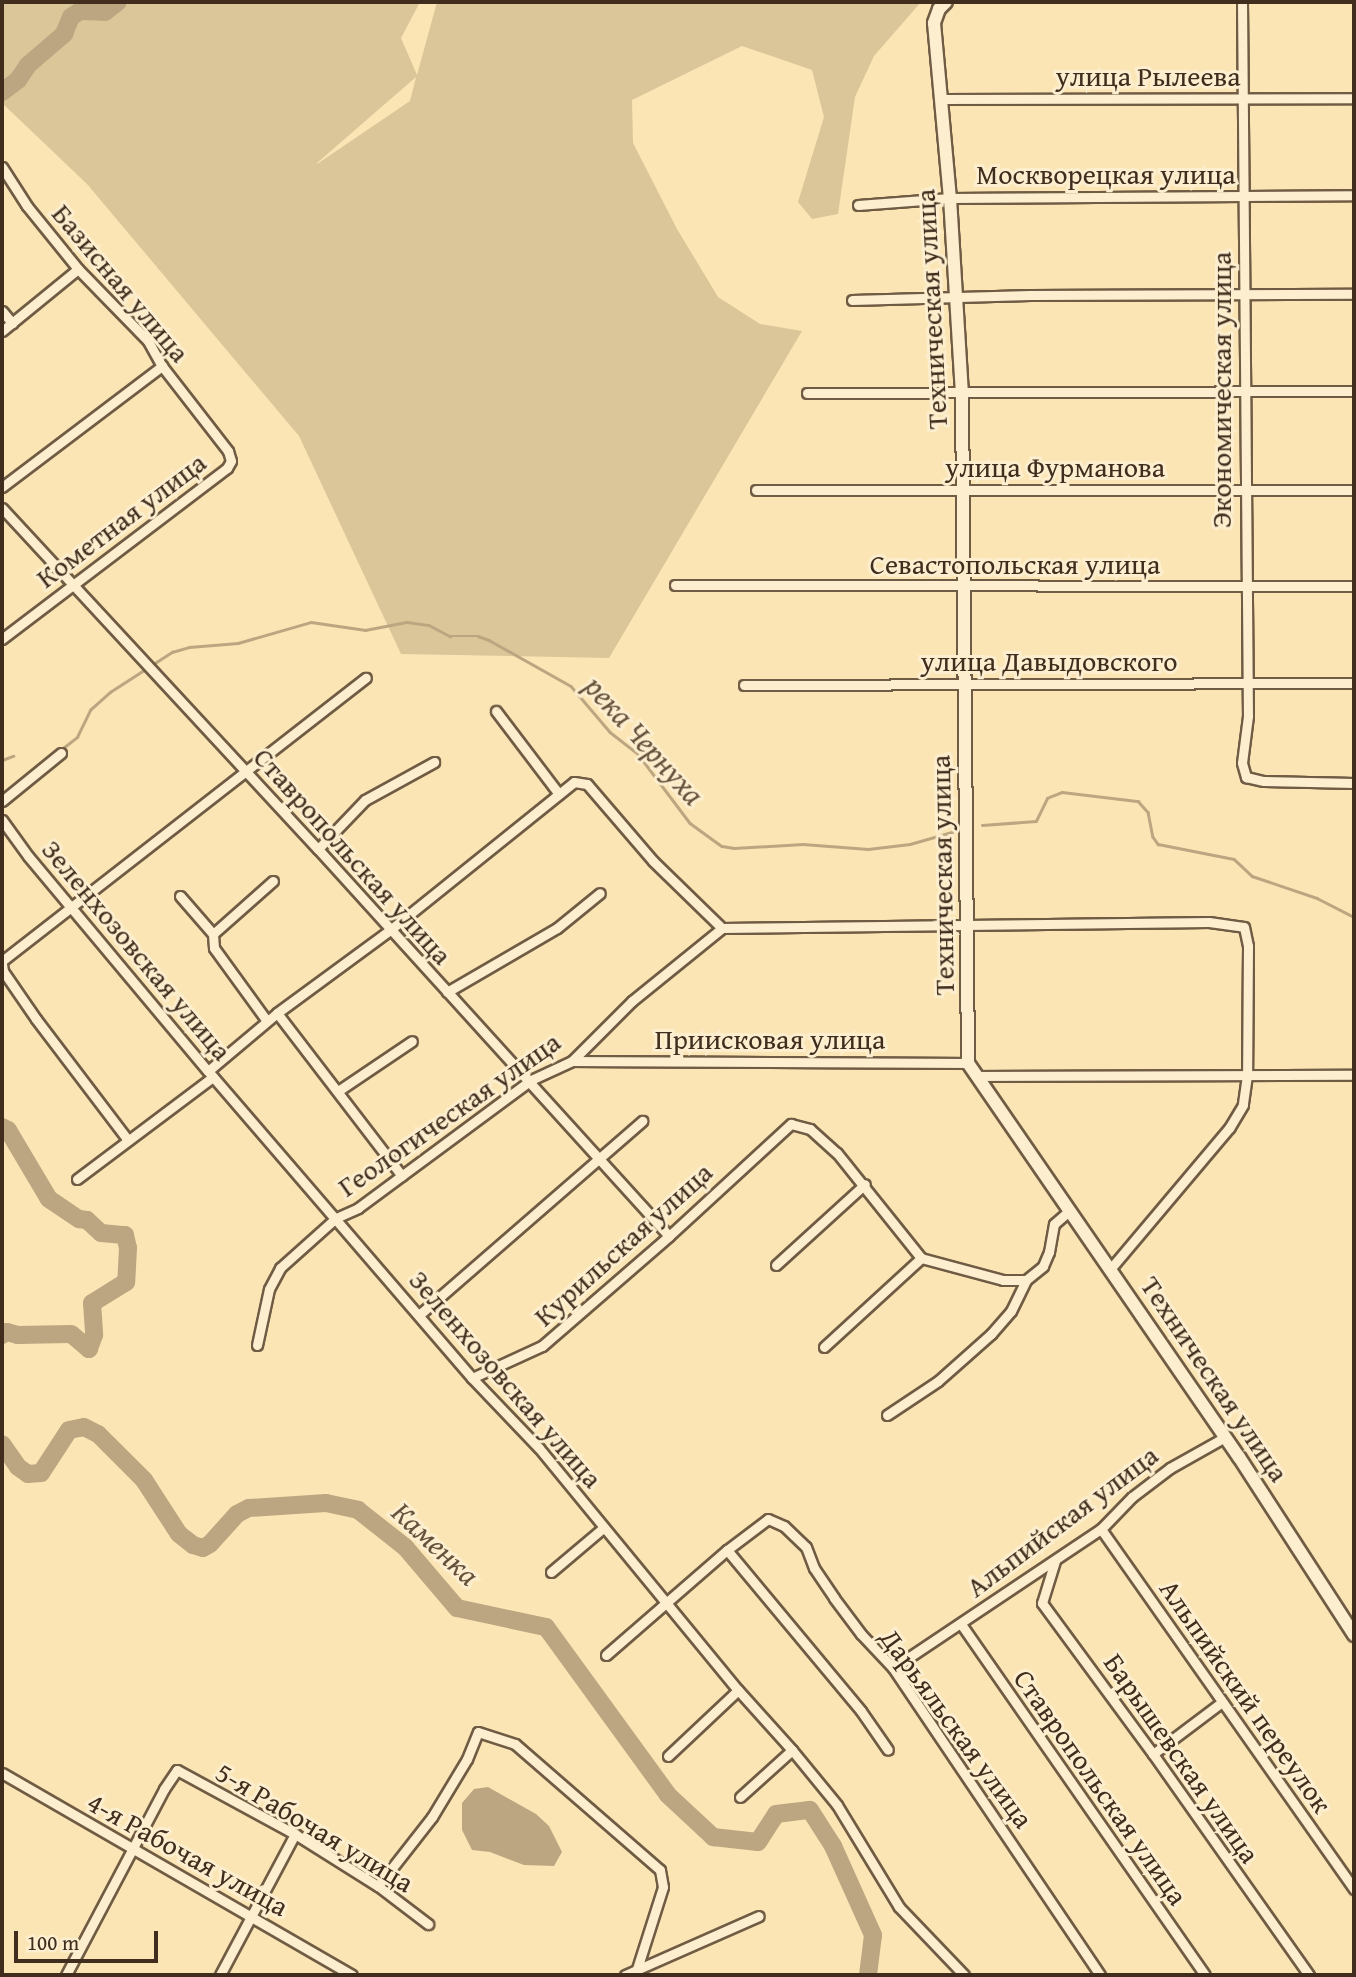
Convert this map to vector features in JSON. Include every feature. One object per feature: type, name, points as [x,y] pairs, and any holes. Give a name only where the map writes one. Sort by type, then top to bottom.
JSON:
[{"type":"street","name":"Техническая улица","points":[[946,2],[939,9],[934,23],[950,198],[962,393],[968,1063],[1111,1268],[1354,1635]]},
{"type":"street","name":"Экономическая улица","points":[[1242,2],[1248,716],[1242,763],[1246,777],[1264,781],[1354,783]]},
{"type":"street","name":"улица Рылеева","points":[[942,99],[1354,98]]},
{"type":"street","name":"Базисная улица","points":[[2,167],[27,206],[78,269],[148,341],[162,366],[228,452],[231,460]]},
{"type":"street","name":"Москворецкая улица","points":[[858,205],[950,198],[1354,195]]},
{"type":"street","points":[[2,331],[78,269]]},
{"type":"street","points":[[852,300],[957,296],[1354,294]]},
{"type":"street","points":[[2,311],[12,323]]},
{"type":"street","points":[[2,487],[162,366]]},
{"type":"street","points":[[807,393],[1354,391]]},
{"type":"street","name":"Кометная улица","points":[[2,639],[227,468],[231,460]]},
{"type":"street","name":"улица Фурманова","points":[[756,490],[1354,490]]},
{"type":"street","name":"Ставропольская улица","points":[[2,508],[531,1080],[669,1236]]},
{"type":"street","name":"Севастопольская улица","points":[[675,585],[1354,586]]},
{"type":"street","points":[[128,1140],[3,971],[2,963],[366,678]]},
{"type":"street","name":"улица Давыдовского","points":[[744,685],[1354,683]]},
{"type":"street","points":[[496,712],[559,794]]},
{"type":"street","points":[[2,801],[61,753]]},
{"type":"street","points":[[318,849],[365,800],[434,762]]},
{"type":"street","points":[[77,1179],[210,1074],[277,1013],[390,930],[574,782],[587,784],[653,861],[722,928],[1209,922],[1244,927],[1248,935],[1247,1075],[1243,1105],[1238,1117],[1111,1268]]},
{"type":"street","name":"Зеленхозовская улица","points":[[2,820],[210,1074],[472,1378],[539,1448],[738,1690],[792,1750],[837,1805],[899,1907],[964,1975]]},
{"type":"street","points":[[213,934],[273,881]]},
{"type":"street","points":[[447,992],[557,928],[600,893]]},
{"type":"street","points":[[180,895],[213,934],[214,948],[267,1021]]},
{"type":"street","name":"Геологическая улица","points":[[257,1345],[273,1279],[280,1268],[336,1218],[358,1208],[531,1080],[572,1061],[621,1010],[722,928]]},
{"type":"street","points":[[277,1013],[402,1176]]},
{"type":"street","points":[[338,1091],[412,1041]]},
{"type":"street","name":"Приисковая улица","points":[[572,1061],[968,1063]]},
{"type":"street","points":[[976,1076],[1354,1075]]},
{"type":"street","points":[[419,1315],[642,1121]]},
{"type":"street","name":"Курильская улица","points":[[472,1378],[542,1346],[669,1236],[791,1124],[800,1124],[810,1129],[837,1153],[865,1184]]},
{"type":"street","points":[[776,1265],[865,1184],[920,1258],[1003,1280],[1026,1280]]},
{"type":"street","points":[[887,1415],[938,1381],[991,1334],[1011,1311],[1026,1280],[1043,1266],[1049,1252],[1054,1224],[1069,1211]]},
{"type":"street","points":[[824,1346],[920,1258]]},
{"type":"street","name":"Альпийская улица","points":[[893,1668],[1101,1529],[1132,1497],[1170,1468],[1225,1437]]},
{"type":"street","name":"Дарьяльская улица","points":[[727,1550],[768,1519],[784,1526],[806,1547],[814,1568],[834,1598],[861,1634],[893,1668],[1100,1975]]},
{"type":"street","points":[[551,1572],[603,1528]]},
{"type":"street","name":"Альпийский переулок","points":[[1101,1529],[1354,1889]]},
{"type":"street","points":[[606,1655],[727,1550],[861,1711],[888,1750]]},
{"type":"street","name":"Барышевская улица","points":[[1055,1561],[1042,1604],[1153,1754],[1309,1975]]},
{"type":"street","name":"Ставропольская улица","points":[[961,1624],[1205,1975]]},
{"type":"street","points":[[668,1756],[738,1690]]},
{"type":"street","points":[[1153,1754],[1222,1702]]},
{"type":"street","points":[[378,1886],[432,1817],[467,1759],[478,1731],[515,1744],[660,1870],[663,1887],[637,1969]]},
{"type":"street","points":[[740,1797],[792,1750]]},
{"type":"street","name":"5-я Рабочая улица","points":[[132,1851],[164,1789],[177,1770],[295,1834],[378,1886],[428,1924]]},
{"type":"street","name":"4-я Рабочая улица","points":[[2,1773],[132,1851],[252,1915],[352,1975]]},
{"type":"street","points":[[220,1975],[295,1834]]},
{"type":"street","points":[[66,1975],[132,1851]]},
{"type":"street","points":[[625,1975],[759,1916]]},
{"type":"shaded area","points":[[2,2],[420,2],[401,38],[417,75],[437,2],[921,2],[874,56],[855,97],[838,214],[812,219],[798,202],[824,117],[812,70],[742,46],[632,100],[633,143],[677,229],[718,297],[760,324],[802,331],[609,658],[401,654],[299,436],[87,184],[2,103]],"holes":[[[416,77],[410,101],[317,164]]]},
{"type":"shaded area","points":[[488,1787],[536,1814],[549,1826],[562,1852],[554,1866],[524,1865],[490,1852],[472,1850],[462,1830],[462,1803],[474,1789]]},
{"type":"waterway","points":[[2,92],[18,80],[28,65],[64,34],[71,17],[80,11],[105,12],[118,2]]},
{"type":"waterway","name":"река Чернуха","points":[[63,748],[77,737],[90,710],[110,692],[172,652],[189,647],[238,643],[311,622],[365,630],[407,622],[429,625],[450,636],[478,636],[489,640],[571,686],[610,732],[638,754],[690,823],[722,846],[734,848],[803,844],[868,849],[910,844],[952,832]]},
{"type":"waterway","name":"река Чернуха","points":[[2,760],[13,756]]},
{"type":"waterway","name":"река Чернуха","points":[[982,825],[1036,821],[1047,798],[1062,792],[1138,801],[1148,812],[1153,837],[1158,844],[1234,859],[1252,876],[1317,898],[1354,917]]},
{"type":"waterway","points":[[2,1127],[8,1130],[49,1199],[79,1219],[87,1220],[101,1233],[125,1235],[128,1248],[126,1282],[92,1303],[94,1335],[89,1349],[71,1334],[18,1335],[7,1332],[2,1335]]},
{"type":"waterway","name":"Каменка","points":[[2,1444],[18,1467],[28,1474],[41,1473],[69,1430],[84,1427],[98,1434],[144,1480],[179,1534],[193,1545],[203,1548],[210,1544],[237,1514],[249,1508],[326,1503],[358,1510],[405,1547],[457,1608],[546,1627],[668,1795],[713,1837],[758,1842],[776,1814],[810,1810],[833,1846],[873,1935],[868,1975]]}]
